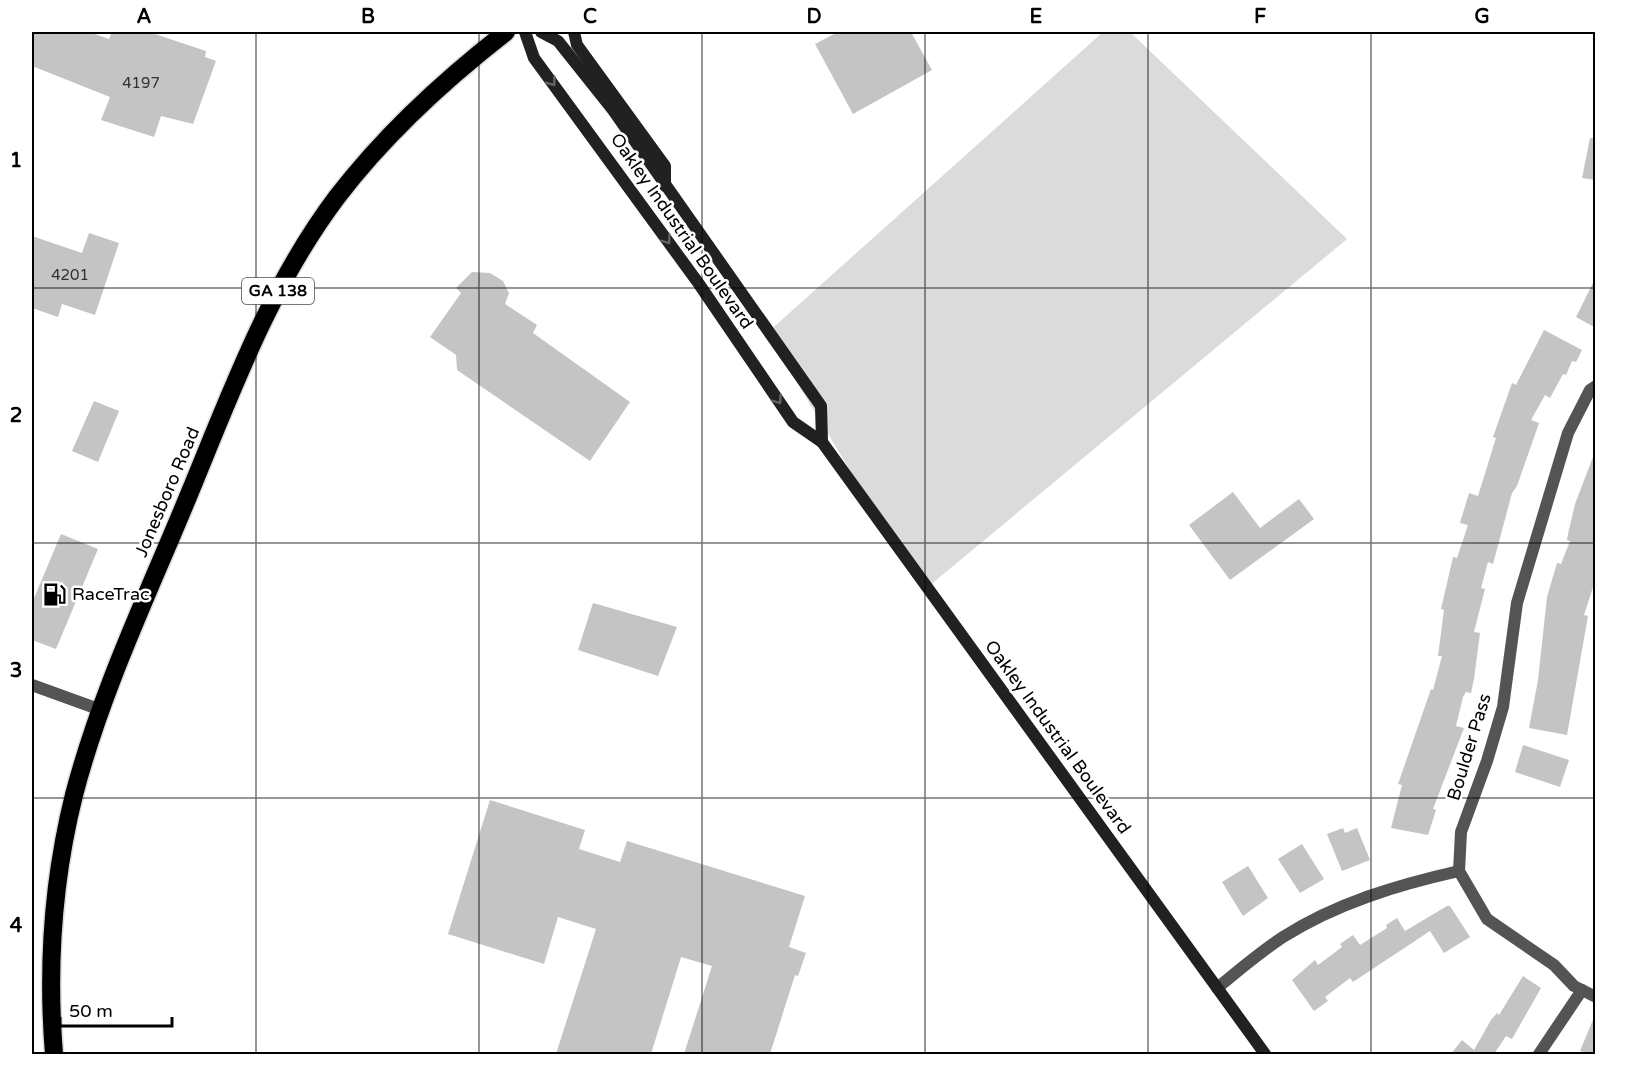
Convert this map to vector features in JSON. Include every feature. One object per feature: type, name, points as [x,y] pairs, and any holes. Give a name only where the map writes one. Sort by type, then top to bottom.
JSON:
[{"type":"highway","name":"Jonesboro Road","points":[[54,1054],[51,981],[57,886],[74,796],[100,710],[244,360],[293,263],[338,196],[390,133],[448,76],[506,32]]},
{"type":"street","name":"Oakley Industrial Boulevard","points":[[525,32],[534,58],[679,256],[793,422],[822,442],[1265,1054]]},
{"type":"street","name":"Oakley Industrial Boulevard","points":[[541,32],[558,41],[613,110],[821,406],[822,442]]},
{"type":"street","points":[[574,32],[577,45],[665,166],[665,186]]},
{"type":"street","name":"Boulder Pass","points":[[1459,871],[1461,832],[1487,761],[1503,707],[1517,603],[1568,433],[1590,390],[1596,386]]},
{"type":"street","points":[[32,685],[100,710]]},
{"type":"street","points":[[1217,988],[1282,938],[1346,904],[1397,885],[1459,871],[1487,919],[1554,965],[1574,986],[1596,996]]},
{"type":"street","points":[[1539,1054],[1582,990]]},
{"type":"shaded area","points":[[1103,32],[1130,32],[1347,239],[923,591],[767,333]]},
{"type":"building","points":[[32,32],[89,32],[109,39],[112,32],[149,32],[206,51],[205,57],[216,61],[193,124],[161,116],[154,137],[101,120],[110,97],[32,66]]},
{"type":"building","points":[[838,32],[911,32],[932,70],[853,114],[815,44]]},
{"type":"building","points":[[1590,138],[1596,138],[1596,180],[1582,178]]},
{"type":"building","points":[[89,233],[119,243],[95,315],[62,304],[58,317],[32,308],[32,236],[82,253]]},
{"type":"building","points":[[472,272],[490,273],[503,281],[509,293],[505,304],[537,325],[533,333],[630,402],[590,461],[457,370],[456,355],[430,337],[461,293],[456,288]]},
{"type":"building","points":[[1596,277],[1596,328],[1576,317]]},
{"type":"building","points":[[1544,330],[1582,350],[1576,362],[1572,361],[1566,375],[1563,374],[1550,398],[1545,395],[1531,420],[1539,423],[1517,486],[1512,493],[1493,564],[1488,562],[1481,588],[1485,589],[1474,632],[1480,633],[1474,679],[1471,693],[1466,692],[1463,697],[1456,726],[1464,728],[1433,809],[1436,810],[1428,835],[1391,828],[1402,785],[1398,784],[1431,689],[1433,690],[1442,656],[1438,656],[1444,610],[1441,609],[1453,557],[1457,558],[1468,525],[1460,523],[1469,493],[1478,496],[1496,438],[1493,437],[1512,383],[1516,385]]},
{"type":"building","points":[[94,401],[119,411],[98,462],[72,451]]},
{"type":"building","points":[[1593,457],[1596,457],[1596,578],[1584,615],[1588,616],[1567,735],[1529,728],[1538,680],[1547,597],[1557,563],[1561,564],[1570,541],[1567,540],[1575,504]]},
{"type":"building","points":[[1233,492],[1260,528],[1299,499],[1314,519],[1230,580],[1189,525]]},
{"type":"building","points":[[61,534],[98,549],[56,649],[32,640],[32,603]]},
{"type":"building","points":[[593,603],[677,627],[658,676],[578,650]]},
{"type":"building","points":[[1523,745],[1569,760],[1560,787],[1515,772]]},
{"type":"building","points":[[490,800],[585,830],[579,849],[620,862],[627,841],[805,896],[789,947],[806,953],[798,976],[795,975],[770,1054],[684,1054],[712,966],[681,957],[651,1054],[556,1054],[596,929],[558,917],[544,964],[448,934]]},
{"type":"building","points":[[1343,828],[1345,833],[1357,828],[1370,860],[1342,871],[1327,834]]},
{"type":"building","points":[[1302,844],[1324,879],[1300,893],[1278,859]]},
{"type":"building","points":[[1248,866],[1268,898],[1243,916],[1222,882]]},
{"type":"building","points":[[1450,906],[1470,937],[1444,953],[1430,931],[1353,982],[1350,978],[1325,997],[1328,1001],[1314,1011],[1292,980],[1315,960],[1318,965],[1342,947],[1340,944],[1353,935],[1360,945],[1387,928],[1386,925],[1397,918],[1405,931]]},
{"type":"building","points":[[1523,976],[1541,988],[1512,1039],[1506,1036],[1494,1054],[1451,1054],[1462,1040],[1474,1050],[1491,1020],[1497,1013],[1499,1015]]},
{"type":"building","points":[[1595,1015],[1596,1054],[1589,1054],[1580,1051]]},
{"type":"place","name":"RaceTrac","points":[[54,594]]}]
